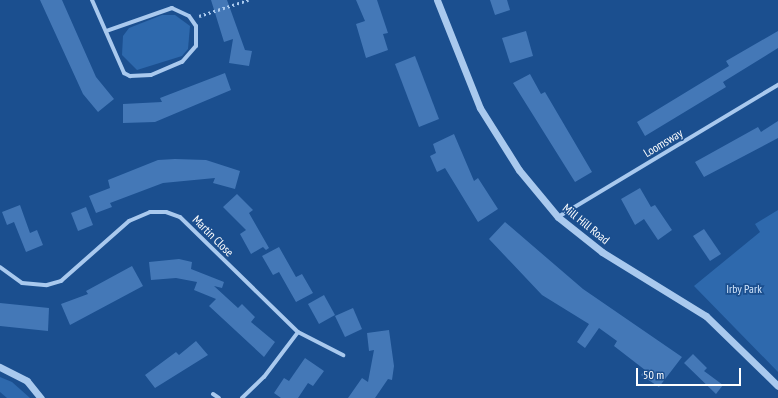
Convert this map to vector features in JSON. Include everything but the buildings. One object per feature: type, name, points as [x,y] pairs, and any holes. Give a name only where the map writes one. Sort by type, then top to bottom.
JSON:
[{"type":"street","points":[[92,0],[124,73],[138,77],[191,55],[197,36],[191,19],[172,8],[162,9],[106,31]]},
{"type":"street","name":"Mill Hill Road","points":[[437,0],[480,108],[519,170],[558,217],[602,252],[706,316],[778,386]]},
{"type":"street","name":"Loomsway","points":[[558,217],[778,86]]},
{"type":"street","name":"Martin Close","points":[[0,267],[22,283],[47,285],[61,281],[130,221],[150,212],[166,212],[180,217],[298,332],[343,355]]},
{"type":"street","points":[[242,398],[264,377],[298,332]]},
{"type":"street","points":[[0,367],[27,381],[41,398]]},
{"type":"street","points":[[213,394],[220,398]]},
{"type":"path","points":[[191,19],[248,0]]},
{"type":"green space","points":[[162,15],[175,15],[190,26],[188,49],[182,56],[137,70],[122,55],[123,36],[129,28]]},
{"type":"green space","name":"Irby Park","points":[[778,210],[778,372],[694,286],[760,232],[755,224]]},
{"type":"green space","points":[[0,377],[12,382],[30,398],[7,398],[0,392]]}]
